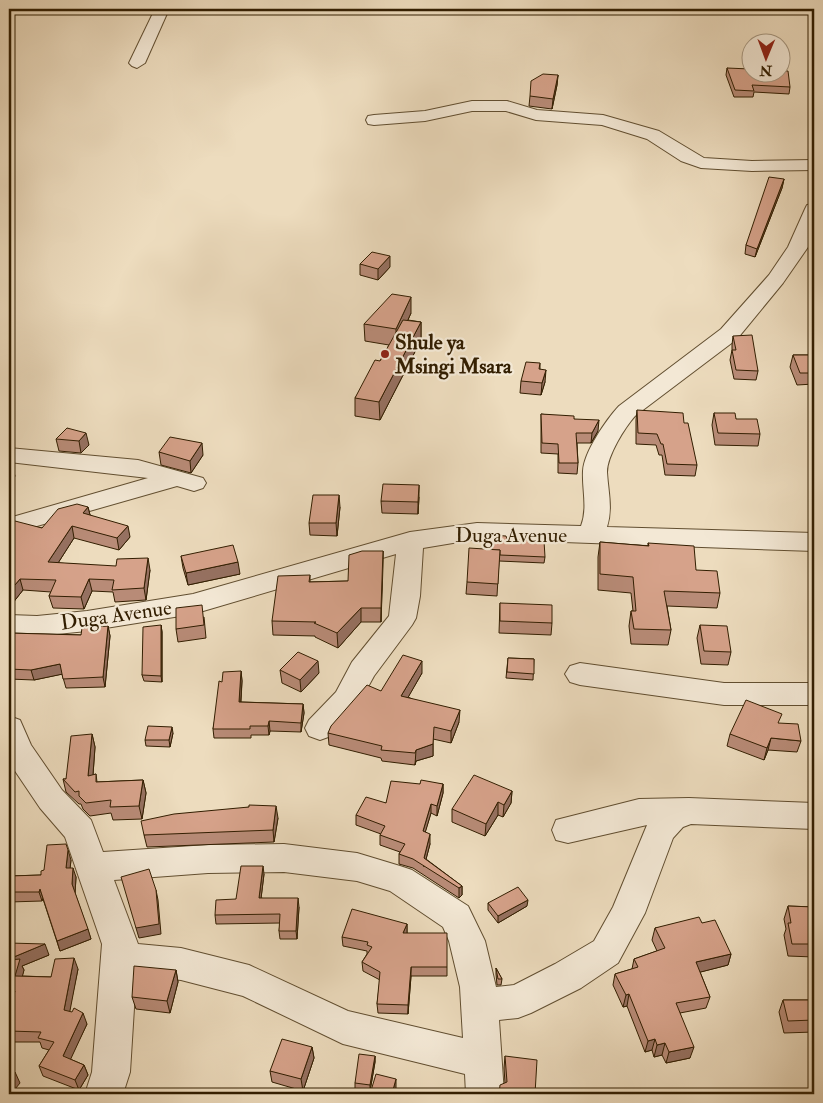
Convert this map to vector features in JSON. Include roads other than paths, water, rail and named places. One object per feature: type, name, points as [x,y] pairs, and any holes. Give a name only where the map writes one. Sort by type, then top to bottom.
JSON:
[{"type":"street","points":[[137,63],[162,9]]},
{"type":"street","points":[[374,120],[425,116],[472,106],[507,106],[536,115],[604,120],[653,135],[687,158],[701,163],[752,166],[814,165]]},
{"type":"street","points":[[590,535],[598,515],[595,469],[613,426],[627,411],[728,334],[806,247],[814,209]]},
{"type":"street","points":[[9,455],[138,468],[186,481],[9,526]]},
{"type":"street","name":"Duga Avenue","points":[[9,625],[37,626],[79,622],[193,604],[410,541],[477,532],[814,542]]},
{"type":"street","points":[[320,728],[347,699],[362,670],[402,618],[407,587],[410,541]]},
{"type":"street","points":[[580,674],[724,694],[814,694]]},
{"type":"street","points":[[11,747],[51,799],[79,830],[120,944],[111,1072],[104,1094]]},
{"type":"street","points":[[480,1006],[518,1001],[568,976],[606,952],[628,914],[660,831],[672,818],[689,811]]},
{"type":"street","points":[[568,830],[639,812],[689,811],[814,816]]},
{"type":"street","points":[[92,867],[208,859],[284,858],[357,867],[400,880],[456,917],[467,941],[478,987],[484,1078],[343,1027],[248,981],[181,964],[118,959]]},
{"type":"place","name":"Shule ya Msingi Msara","points":[[385,354]]}]
